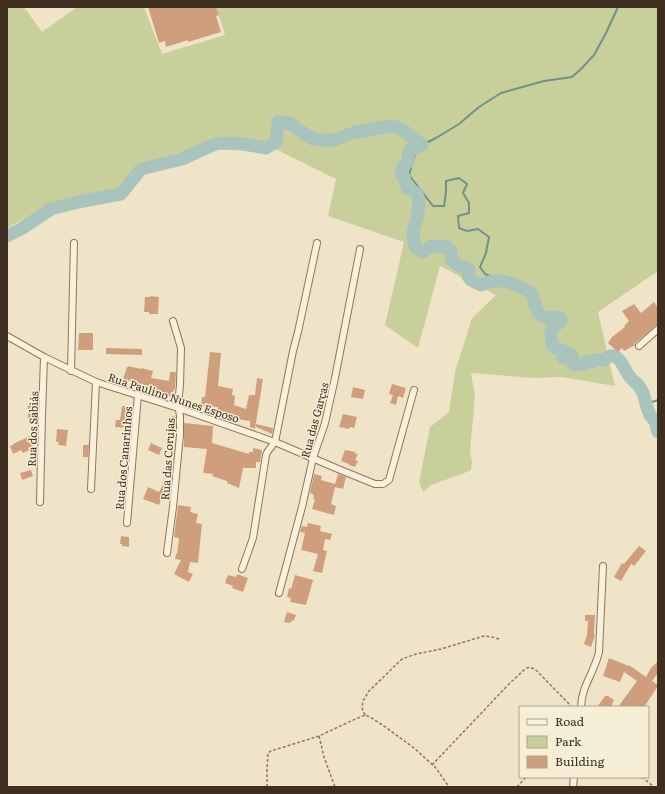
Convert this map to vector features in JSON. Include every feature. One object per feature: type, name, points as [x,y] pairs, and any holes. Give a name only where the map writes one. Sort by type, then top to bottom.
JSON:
[{"type":"street","points":[[71,371],[74,243]]},
{"type":"street","points":[[242,569],[253,538],[266,456],[275,442],[292,351],[298,332],[317,243]]},
{"type":"street","name":"Rua das Garças","points":[[279,593],[302,507],[313,458],[325,422],[360,249]]},
{"type":"street","name":"Rua das Corujas","points":[[167,553],[180,435],[180,416],[178,408],[181,348],[173,320]]},
{"type":"street","points":[[639,346],[658,329]]},
{"type":"street","name":"Rua Paulino Nunes Esposo","points":[[7,336],[71,371],[96,382],[178,408],[275,442],[375,484],[383,484],[389,480],[414,390]]},
{"type":"street","name":"Rua dos Sabiás","points":[[40,502],[44,357]]},
{"type":"street","points":[[91,489],[96,382]]},
{"type":"street","name":"Rua dos Canarinhos","points":[[127,523],[138,395]]},
{"type":"street","points":[[581,706],[584,690],[599,652],[603,566]]},
{"type":"path","points":[[365,716],[362,708],[363,701],[368,691],[402,659],[484,636],[499,639]]},
{"type":"path","points":[[432,765],[509,684],[528,667],[537,671],[571,706]]},
{"type":"path","points":[[267,787],[268,753],[319,736],[365,716],[370,717],[401,738],[436,768],[449,787]]},
{"type":"path","points":[[319,736],[324,757],[335,787]]},
{"type":"path","points":[[517,787],[525,778]]},
{"type":"path","points":[[643,778],[654,787]]},
{"type":"green space","points":[[7,7],[24,7],[42,32],[77,7],[144,7],[162,54],[225,35],[216,7],[658,7],[658,271],[598,312],[615,386],[561,377],[534,378],[471,373],[475,396],[470,452],[472,461],[471,470],[431,485],[423,492],[419,482],[430,427],[449,412],[455,372],[472,318],[496,295],[440,266],[418,348],[385,325],[404,242],[328,216],[336,179],[263,143],[216,139],[182,153],[139,163],[118,189],[49,205],[7,228]]},
{"type":"building","points":[[148,7],[216,7],[219,15],[216,16],[221,32],[166,47],[165,41],[159,43]]},
{"type":"building","points":[[145,297],[159,297],[158,314],[149,314],[149,312],[144,312]]},
{"type":"building","points":[[654,302],[658,308],[658,324],[634,344],[635,345],[624,351],[622,348],[618,352],[608,343],[612,337],[625,327],[624,326],[629,321],[622,311],[634,304],[641,313]]},
{"type":"building","points":[[79,333],[93,333],[93,350],[78,350]]},
{"type":"building","points":[[106,348],[142,349],[142,355],[106,354]]},
{"type":"building","points":[[210,352],[221,353],[218,386],[233,389],[232,395],[235,396],[234,405],[246,409],[249,395],[255,395],[257,378],[263,379],[255,429],[250,427],[250,421],[235,419],[235,421],[217,415],[218,407],[201,406],[202,397],[205,397]]},
{"type":"building","points":[[128,366],[153,371],[151,378],[169,381],[170,372],[176,372],[175,389],[172,397],[154,390],[153,393],[148,391],[149,386],[123,379]]},
{"type":"building","points":[[392,384],[406,388],[403,398],[398,396],[396,405],[390,403],[393,395],[389,394]]},
{"type":"building","points":[[353,387],[365,390],[363,399],[351,397]]},
{"type":"building","points":[[35,403],[36,419],[28,419],[28,404]]},
{"type":"building","points":[[122,406],[132,407],[131,422],[128,422],[128,428],[115,427],[116,420],[120,420]]},
{"type":"building","points":[[343,414],[357,417],[354,428],[350,427],[349,429],[339,427]]},
{"type":"building","points":[[172,416],[176,417],[175,438],[167,437],[168,430],[170,431]]},
{"type":"building","points":[[184,423],[213,426],[212,443],[249,454],[249,452],[253,452],[253,448],[262,450],[260,462],[256,462],[256,468],[243,468],[239,488],[227,483],[227,481],[212,476],[213,474],[203,473],[207,449],[184,447]]},
{"type":"building","points":[[256,424],[273,428],[272,434],[256,427]]},
{"type":"building","points":[[57,429],[68,430],[66,446],[58,445],[59,442],[56,442]]},
{"type":"building","points":[[30,436],[34,445],[23,453],[21,450],[13,454],[10,446]]},
{"type":"building","points":[[151,443],[162,448],[159,455],[148,450]]},
{"type":"building","points":[[83,445],[89,445],[88,457],[83,457]]},
{"type":"building","points":[[345,450],[356,452],[355,454],[358,454],[355,460],[358,461],[355,467],[341,461]]},
{"type":"building","points":[[31,470],[33,476],[22,480],[20,473]]},
{"type":"building","points":[[314,474],[322,476],[321,480],[335,484],[338,474],[346,477],[343,489],[335,487],[331,504],[336,506],[334,515],[312,509],[315,500],[313,499],[313,494],[310,493]]},
{"type":"building","points":[[164,483],[171,485],[169,497],[163,495],[159,505],[143,499],[148,487],[159,492]]},
{"type":"building","points":[[178,505],[191,507],[190,512],[198,514],[196,523],[202,524],[198,563],[190,562],[188,572],[193,574],[189,582],[174,574],[181,560],[175,559],[179,538],[174,537]]},
{"type":"building","points":[[308,523],[321,526],[320,531],[332,534],[330,540],[325,539],[323,550],[327,551],[322,573],[313,571],[318,554],[301,550],[305,533],[300,532],[302,526],[307,527]]},
{"type":"building","points":[[121,536],[129,537],[129,547],[122,546],[122,544],[120,544]]},
{"type":"building","points":[[639,546],[646,551],[634,566],[631,564],[621,581],[614,577],[622,563],[624,564]]},
{"type":"building","points":[[237,574],[248,578],[243,592],[232,588],[233,586],[225,583],[228,575],[236,577]]},
{"type":"building","points":[[295,575],[313,580],[306,605],[290,602],[291,598],[287,597]]},
{"type":"building","points":[[287,612],[296,615],[294,620],[289,623],[284,622]]},
{"type":"building","points":[[585,615],[595,615],[595,635],[591,647],[584,644],[587,635],[588,621],[585,621]]},
{"type":"building","points":[[609,658],[629,665],[646,677],[651,668],[658,661],[658,673],[652,681],[658,686],[645,706],[619,706],[637,681],[624,672],[620,682],[603,676]]},
{"type":"building","points":[[605,696],[608,696],[614,700],[611,706],[598,706]]},
{"type":"waterway","points":[[503,281],[485,274],[480,267],[486,253],[489,237],[478,229],[467,231],[459,228],[458,216],[469,213],[469,203],[463,193],[467,184],[459,178],[446,181],[444,206],[433,206],[409,175],[415,154],[422,145],[459,124],[479,107],[501,93],[544,81],[572,77],[594,55],[618,7]]},
{"type":"waterway","points":[[7,236],[21,229],[51,209],[121,194],[141,169],[182,159],[218,143],[243,144],[266,148],[276,142],[278,122],[289,123],[313,139],[331,141],[353,133],[389,126],[400,128],[422,145],[409,151],[407,163],[402,168],[401,174],[404,177],[407,188],[415,192],[418,197],[418,212],[413,232],[416,248],[423,252],[431,246],[447,247],[450,249],[452,260],[458,265],[469,269],[468,276],[471,280],[481,285],[488,282],[505,281],[531,293],[537,310],[541,315],[547,318],[559,317],[561,321],[551,331],[552,345],[555,348],[566,352],[563,355],[563,358],[572,355],[572,363],[575,365],[585,364],[587,361],[592,362],[596,360],[604,360],[613,356],[617,358],[644,394],[646,406],[656,423],[658,432]]},
{"type":"waterway","points":[[646,404],[658,400]]}]
